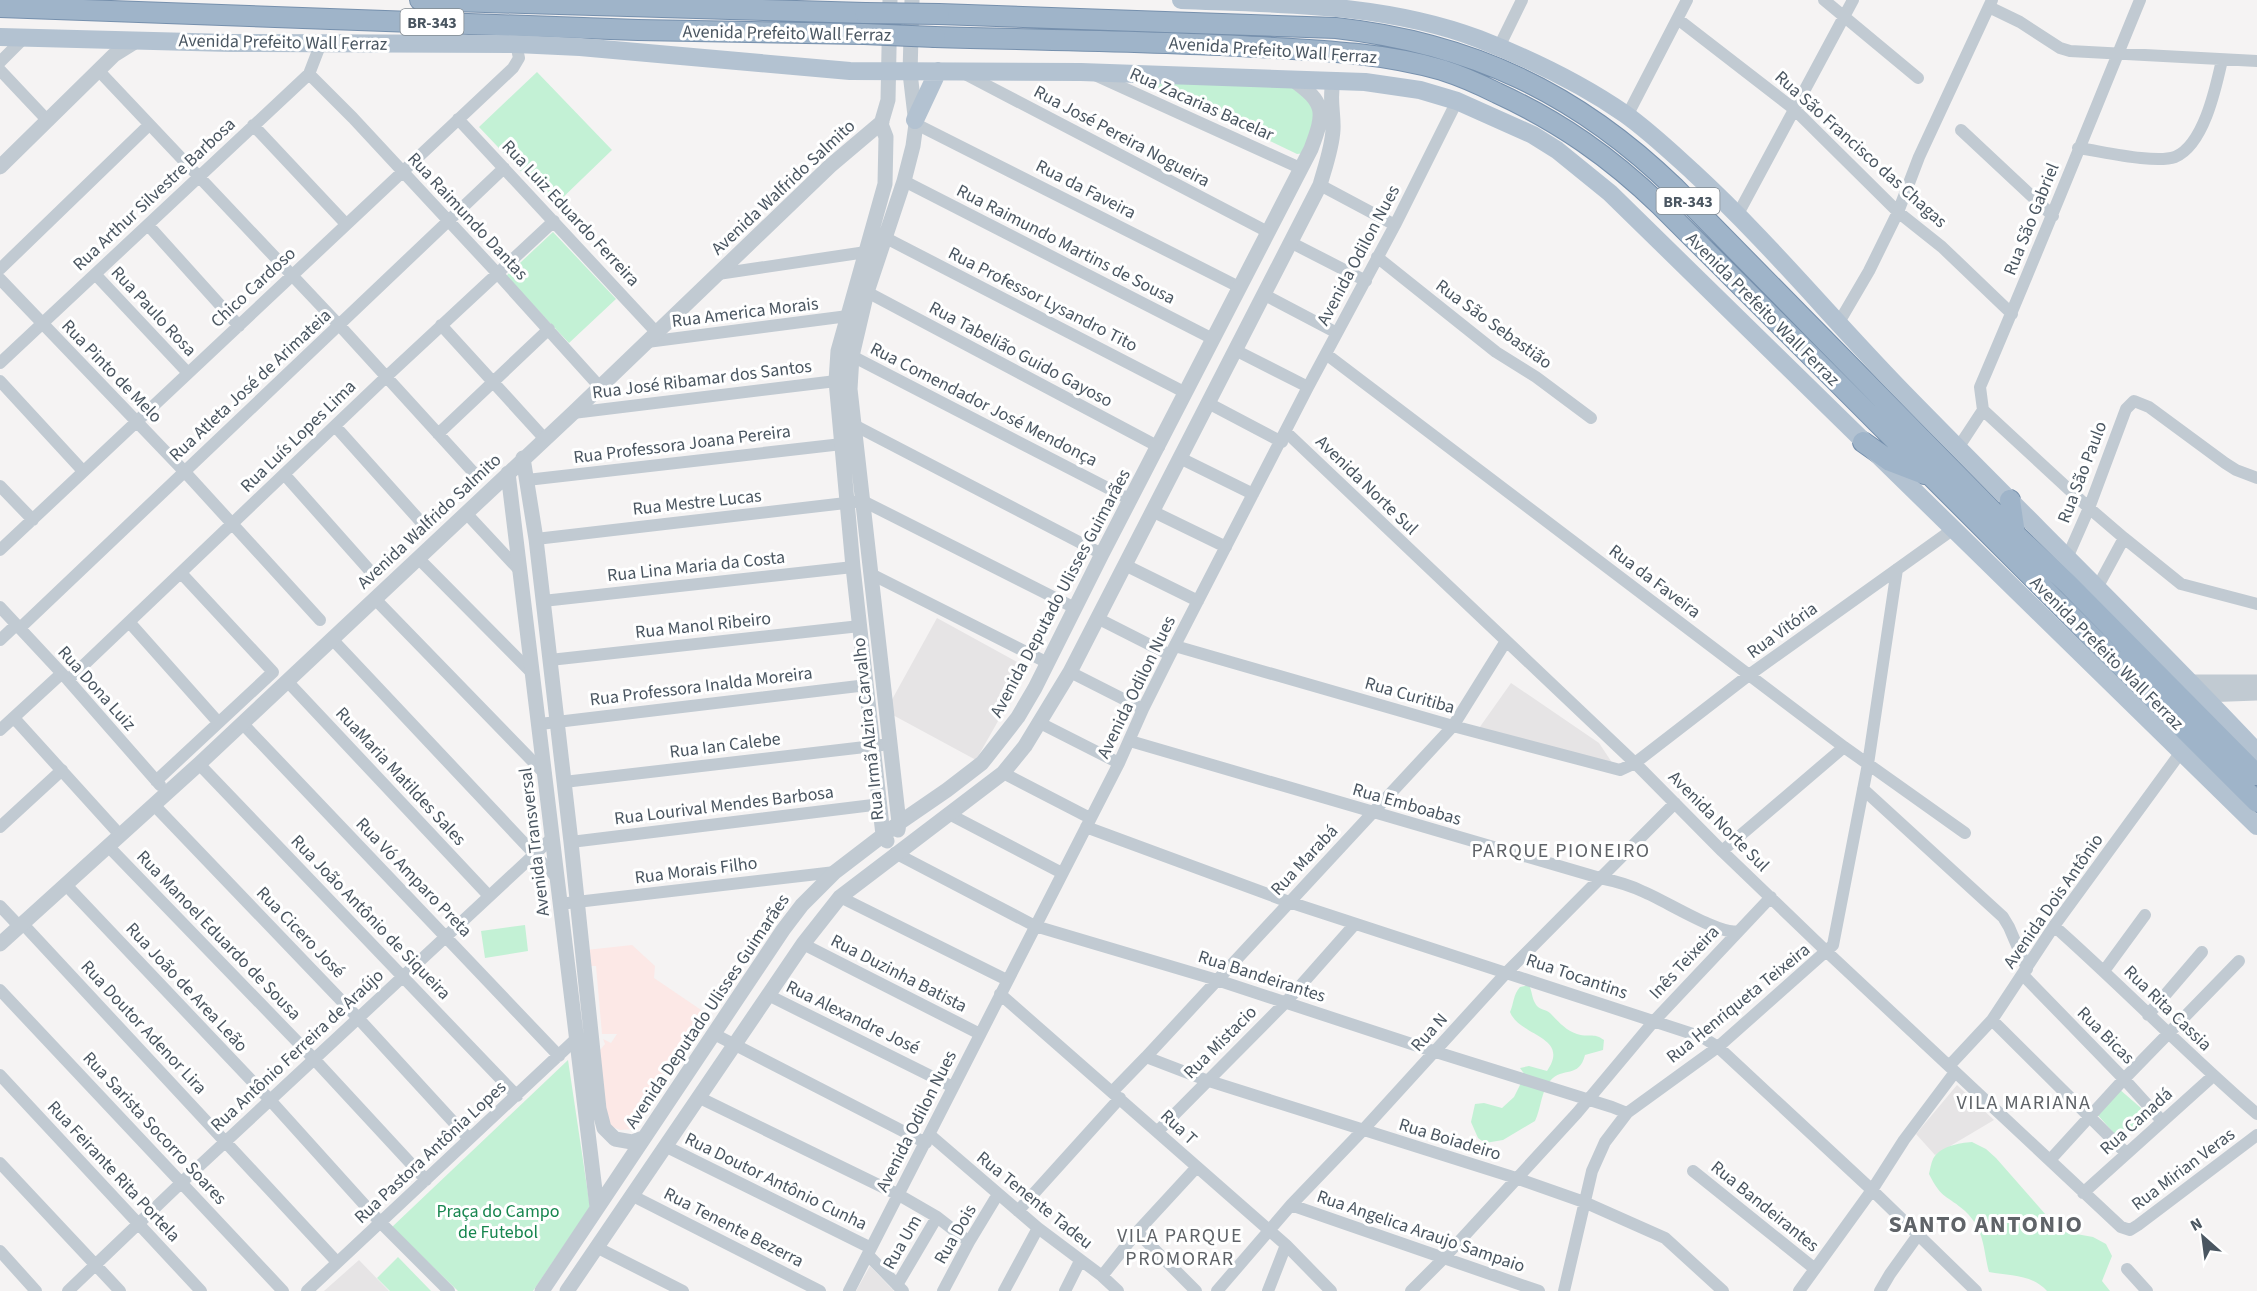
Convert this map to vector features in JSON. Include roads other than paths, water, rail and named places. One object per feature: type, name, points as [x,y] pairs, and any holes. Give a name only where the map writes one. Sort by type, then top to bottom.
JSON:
[{"type":"highway","name":"Avenida Prefeito Wall Ferraz","points":[[420,0],[549,2],[1336,28],[1377,33],[1454,51],[1537,87],[1583,113],[1647,160],[2015,534],[2068,584],[2257,775]]},
{"type":"highway","name":"Avenida Prefeito Wall Ferraz","points":[[0,7],[626,29],[1175,43],[1335,51],[1406,61],[1444,71],[1475,82],[1526,106],[1572,133],[1630,176],[2257,802]]},
{"type":"highway","points":[[1863,442],[1890,461],[1930,476]]},
{"type":"highway","points":[[2010,500],[2015,534]]},
{"type":"main road","points":[[1181,0],[1338,7],[1444,27],[1499,47],[1592,92],[1627,116],[1656,139],[1738,214],[1838,324],[2257,752]]},
{"type":"main road","name":"Avenida Prefeito Wall Ferraz","points":[[0,37],[114,47],[138,40],[516,44],[579,47],[743,63],[888,73],[959,70],[1088,72],[1337,80],[1410,88],[1457,101],[1533,135],[1576,164],[1651,233],[2257,826]]},
{"type":"main road","points":[[914,124],[938,71]]},
{"type":"street","name":"Rua Irmã Alzira Carvalho","points":[[890,0],[888,100],[884,124],[885,184],[838,351],[836,381],[853,567],[867,685],[899,823],[895,853]]},
{"type":"street","name":"Rua Irmã Alzira Carvalho","points":[[895,853],[883,835],[882,745],[871,574],[850,389],[852,356],[867,292],[904,181],[913,146],[914,124],[910,73],[912,0]]},
{"type":"street","points":[[1499,47],[1522,0]]},
{"type":"street","points":[[1627,116],[1679,20],[1687,0]]},
{"type":"street","points":[[1824,0],[1918,78]]},
{"type":"street","points":[[1738,214],[1853,0]]},
{"type":"street","name":"Rua São Gabriel","points":[[1983,410],[1980,387],[2053,216],[2078,148],[2140,0]]},
{"type":"street","points":[[1838,324],[1869,271],[1898,212],[1923,147],[1991,2],[2064,50],[2257,61]]},
{"type":"street","name":"Rua São Francisco das Chagas","points":[[1679,20],[1794,109],[1898,212],[1942,247],[2012,314]]},
{"type":"street","points":[[0,62],[24,38]]},
{"type":"street","name":"Rua Arthur Silvestre Barbosa","points":[[0,363],[309,74],[321,43]]},
{"type":"street","name":"Chico Cardoso","points":[[0,550],[518,64],[516,44]]},
{"type":"street","points":[[0,167],[99,71],[114,47]]},
{"type":"street","points":[[2078,148],[2156,159],[2175,157],[2190,145],[2200,131],[2222,60]]},
{"type":"street","points":[[0,70],[48,121]]},
{"type":"street","name":"Rua José Pereira Nogueira","points":[[959,70],[1268,232]]},
{"type":"street","points":[[99,71],[340,326],[474,473]]},
{"type":"street","name":"Rua Zacarias Bacelar","points":[[1088,72],[1300,168]]},
{"type":"street","name":"Rua Raimundo Dantas","points":[[309,74],[353,118],[599,386]]},
{"type":"street","name":"Avenida Deputado Ulisses Guimarães","points":[[542,1291],[802,905],[835,872],[982,763],[1018,717],[1048,663],[1311,149],[1319,128],[1321,112],[1318,101],[1292,79]]},
{"type":"street","points":[[567,1291],[803,944],[840,897],[1003,773],[1040,723],[1070,672],[1320,185],[1333,130],[1331,91],[1333,83],[1337,80]]},
{"type":"street","name":"Avenida Odilon Nues","points":[[849,1291],[1119,764],[1143,709],[1252,494],[1366,281],[1457,101]]},
{"type":"street","points":[[904,109],[914,124],[901,142],[893,142],[884,124],[892,110],[904,109]]},
{"type":"street","name":"Rua Luiz Eduardo Ferreira","points":[[458,119],[554,221],[652,338]]},
{"type":"street","name":"Avenida Walfrido Salmito","points":[[0,944],[199,764],[573,413],[830,166],[884,124]]},
{"type":"street","name":"Rua da Faveira","points":[[914,124],[1239,287]]},
{"type":"street","points":[[0,269],[148,125]]},
{"type":"street","points":[[253,125],[346,224]]},
{"type":"street","points":[[1961,130],[2053,216]]},
{"type":"street","points":[[1311,149],[1318,151],[1327,161]]},
{"type":"street","name":"Rua Atleta José de Arimateia","points":[[0,640],[18,626],[340,326],[504,168]]},
{"type":"street","name":"Rua Raimundo Martins de Sousa","points":[[904,181],[1212,339]]},
{"type":"street","points":[[1320,185],[1395,225]]},
{"type":"street","name":"Rua Luís Lopes Lima","points":[[0,730],[130,622],[386,377],[554,221]]},
{"type":"street","points":[[148,225],[238,326]]},
{"type":"street","name":"Rua Professor Lysandro Tito","points":[[884,237],[1186,393]]},
{"type":"street","points":[[1290,242],[1366,281]]},
{"type":"street","points":[[718,274],[866,252]]},
{"type":"street","name":"Rua São Sebastião","points":[[1377,257],[1496,352],[1536,377],[1591,418]]},
{"type":"street","name":"Rua Paulo Rosa","points":[[95,274],[188,373]]},
{"type":"street","name":"Rua Pinto de Melo","points":[[0,279],[184,471],[320,620]]},
{"type":"street","name":"Rua Tabelião Guido Gayoso","points":[[867,292],[1159,447]]},
{"type":"street","points":[[1263,294],[1337,333]]},
{"type":"street","name":"Rua America Morais","points":[[652,338],[848,316]]},
{"type":"street","points":[[441,325],[544,438]]},
{"type":"street","points":[[438,434],[549,329]]},
{"type":"street","points":[[1235,350],[1308,387]]},
{"type":"street","name":"Rua da Faveira","points":[[1326,354],[1844,747],[1965,833]]},
{"type":"street","name":"Rua Comendador José Mendonça","points":[[852,356],[1131,500]]},
{"type":"street","points":[[0,381],[83,471]]},
{"type":"street","name":"Rua José Ribamar dos Santos","points":[[573,413],[836,381]]},
{"type":"street","name":"Rua São Paulo","points":[[2067,558],[2089,508],[2126,409],[2134,401],[2149,407],[2236,470],[2257,477]]},
{"type":"street","name":"Avenida Norte Sul","points":[[1208,404],[1284,437],[1635,763],[1827,952],[2083,1193],[2121,1227],[2130,1230]]},
{"type":"street","points":[[1958,448],[1983,410],[2089,508],[2181,584],[2257,604]]},
{"type":"street","points":[[854,425],[1102,554]]},
{"type":"street","points":[[335,426],[422,522]]},
{"type":"street","name":"Rua Professora Joana Pereira","points":[[527,480],[842,444]]},
{"type":"street","name":"Avenida Transversal","points":[[523,458],[536,539],[571,842],[569,903],[576,1039],[597,1207]]},
{"type":"street","points":[[1180,458],[1252,494]]},
{"type":"street","name":"Avenida Transversal","points":[[508,473],[557,878],[569,903],[601,1119],[604,1128],[615,1139],[632,1142],[643,1138]]},
{"type":"street","points":[[284,474],[371,572]]},
{"type":"street","points":[[0,486],[33,520]]},
{"type":"street","points":[[863,501],[1075,608]]},
{"type":"street","name":"Rua Mestre Lucas","points":[[536,539],[863,501]]},
{"type":"street","points":[[1152,511],[1226,547]]},
{"type":"street","points":[[466,513],[521,572]]},
{"type":"street","name":"Rua Vitória","points":[[1635,763],[1749,675],[1952,530]]},
{"type":"street","points":[[2097,588],[2124,538]]},
{"type":"street","points":[[418,558],[533,674]]},
{"type":"street","points":[[1125,565],[1198,601]]},
{"type":"street","name":"Rua Lina Maria da Costa","points":[[543,601],[853,567]]},
{"type":"street","name":"Rua Henriqueta Teixeira","points":[[1564,1291],[1592,1171],[1605,1142],[1627,1113],[1718,1047],[1827,952],[1836,936],[1868,764],[1897,569]]},
{"type":"street","points":[[156,781],[273,672],[181,573]]},
{"type":"street","points":[[871,574],[1048,663]]},
{"type":"street","points":[[1089,581],[1112,591]]},
{"type":"street","points":[[375,599],[546,776]]},
{"type":"street","name":"Rua Dona Luiz","points":[[0,607],[166,793]]},
{"type":"street","name":"Rua Curitiba","points":[[1098,618],[1173,651],[1614,770],[1635,763]]},
{"type":"street","points":[[130,622],[219,722]]},
{"type":"street","name":"Rua Manol Ribeiro","points":[[550,660],[860,626]]},
{"type":"street","points":[[332,639],[557,878]]},
{"type":"street","name":"Rua Marabá","points":[[1018,1211],[1146,1057],[1453,726],[1506,641]]},
{"type":"street","points":[[1070,672],[1143,709]]},
{"type":"street","name":"RuaMaria Matildes Sales","points":[[287,681],[489,896]]},
{"type":"street","points":[[2189,682],[2257,682]]},
{"type":"street","name":"Rua Professora Inalda Moreira","points":[[540,724],[867,685]]},
{"type":"street","points":[[2203,695],[2257,693]]},
{"type":"street","points":[[14,718],[120,835]]},
{"type":"street","name":"Rua Vó Amparo Preta","points":[[242,723],[560,1056]]},
{"type":"street","points":[[1040,723],[1119,764]]},
{"type":"street","name":"Rua Emboabas","points":[[1130,741],[1372,813],[1619,882],[1646,892],[1716,928],[1738,931]]},
{"type":"street","name":"Rua Ian Calebe","points":[[564,782],[882,745]]},
{"type":"street","points":[[1722,851],[1844,747]]},
{"type":"street","name":"Avenida Dois Antônio","points":[[1799,1291],[1872,1190],[1952,1069],[1992,1020],[2054,927],[2181,752]]},
{"type":"street","name":"Rua João Antônio de Siqueira","points":[[199,764],[517,1096]]},
{"type":"street","points":[[0,827],[62,770]]},
{"type":"street","name":"Rua Tocantins","points":[[1003,773],[1088,823],[1289,902],[1702,1037],[1718,1047],[1872,1190],[1976,1291]]},
{"type":"street","points":[[1863,789],[2002,917],[2009,927],[2025,972]]},
{"type":"street","name":"Rua N","points":[[1217,1291],[1291,1205],[1436,1052],[1508,972],[1675,803]]},
{"type":"street","name":"Rua Lourival Mendes Barbosa","points":[[571,842],[881,804]]},
{"type":"street","name":"Rua Cicero José","points":[[154,805],[358,1018],[469,1139]]},
{"type":"street","points":[[949,814],[1062,873]]},
{"type":"street","name":"Rua Antônio Ferreira de Araújo","points":[[68,1291],[138,1223],[552,838]]},
{"type":"street","name":"Rua Manoel Eduardo de Sousa","points":[[108,846],[314,1059],[426,1180]]},
{"type":"street","name":"Rua Bandeirantes","points":[[895,853],[1035,926],[1217,980],[1627,1113]]},
{"type":"street","name":"Rua Morais Filho","points":[[569,903],[835,872]]},
{"type":"street","name":"Rua João de Area Leão","points":[[65,884],[270,1100],[380,1222],[449,1291]]},
{"type":"street","points":[[840,897],[1007,980]]},
{"type":"street","name":"Inês Teixeira","points":[[1411,1291],[1588,1100],[1654,1021],[1771,897]]},
{"type":"street","name":"Rua Doutor Adenor Lira","points":[[0,906],[226,1142],[337,1262]]},
{"type":"street","points":[[2104,971],[2145,915]]},
{"type":"street","name":"Rua Mistacio","points":[[1158,1131],[1206,1080],[1286,1002],[1355,924]]},
{"type":"street","name":"Rua Rita Cassia","points":[[2054,927],[2104,971],[2213,1076],[2257,1114]]},
{"type":"street","name":"Rua Duzinha Batista","points":[[803,944],[980,1034]]},
{"type":"street","points":[[2148,1015],[2202,952]]},
{"type":"street","points":[[2050,1160],[2124,1079],[2239,961]]},
{"type":"street","name":"Rua Bicas","points":[[2025,972],[2162,1121]]},
{"type":"street","name":"Rua Sarista Socorro Soares","points":[[0,990],[283,1291]]},
{"type":"street","name":"Rua T","points":[[1000,994],[1286,1245],[1330,1291]]},
{"type":"street","name":"Rua Alexandre José","points":[[768,995],[953,1087]]},
{"type":"street","points":[[1992,1020],[2126,1153]]},
{"type":"street","name":"Rua Tenente Tadeu","points":[[714,1034],[928,1139],[1118,1291]]},
{"type":"street","name":"Rua Pastora Antônia Lopes","points":[[307,1291],[576,1039]]},
{"type":"street","name":"Rua Boiadeiro","points":[[1146,1057],[1206,1080],[1516,1178],[1584,1202],[1665,1238],[1697,1264],[1723,1291]]},
{"type":"street","points":[[690,1071],[709,1082]]},
{"type":"street","name":"Rua Feirante Rita Portela","points":[[0,1075],[201,1291]]},
{"type":"street","name":"Rua Canadá","points":[[2083,1193],[2213,1076]]},
{"type":"street","points":[[698,1097],[899,1195],[937,1217],[969,1242]]},
{"type":"street","name":"Rua Mirian Veras","points":[[2130,1230],[2257,1135]]},
{"type":"street","name":"Rua Doutor Antônio Cunha","points":[[665,1146],[870,1252],[900,1288]]},
{"type":"street","points":[[0,1163],[120,1291]]},
{"type":"street","points":[[1102,1276],[1137,1232],[1196,1168]]},
{"type":"street","name":"Rua Bandeirantes","points":[[1693,1171],[1815,1269]]},
{"type":"street","name":"Rua Dois","points":[[943,1291],[998,1194]]},
{"type":"street","name":"Rua Tenente Bezerra","points":[[631,1195],[820,1291]]},
{"type":"street","name":"Rua Angelica Araujo Sampaio","points":[[1291,1205],[1539,1291]]},
{"type":"street","name":"Rua Um","points":[[900,1288],[937,1217]]},
{"type":"street","points":[[1004,1291],[1038,1228]]},
{"type":"street","points":[[1137,1232],[1196,1291]]},
{"type":"street","points":[[1880,1291],[1918,1235]]},
{"type":"street","points":[[1268,1291],[1286,1245]]},
{"type":"street","points":[[596,1247],[683,1291]]},
{"type":"street","points":[[0,1251],[36,1291]]},
{"type":"street","points":[[1065,1291],[1080,1261]]},
{"type":"street","points":[[2127,1269],[2147,1291]]},
{"type":"district","name":"PARQUE PIONEIRO","points":[[1561,850]]},
{"type":"district","name":"VILA MARIANA","points":[[2024,1102]]},
{"type":"district","name":"SANTO ANTONIO","points":[[1986,1224]]},
{"type":"district","name":"VILA PARQUE PROMORAR","points":[[1180,1246]]},
{"type":"park label","name":"Praça do Campo de Futebol","points":[[498,1221]]}]
